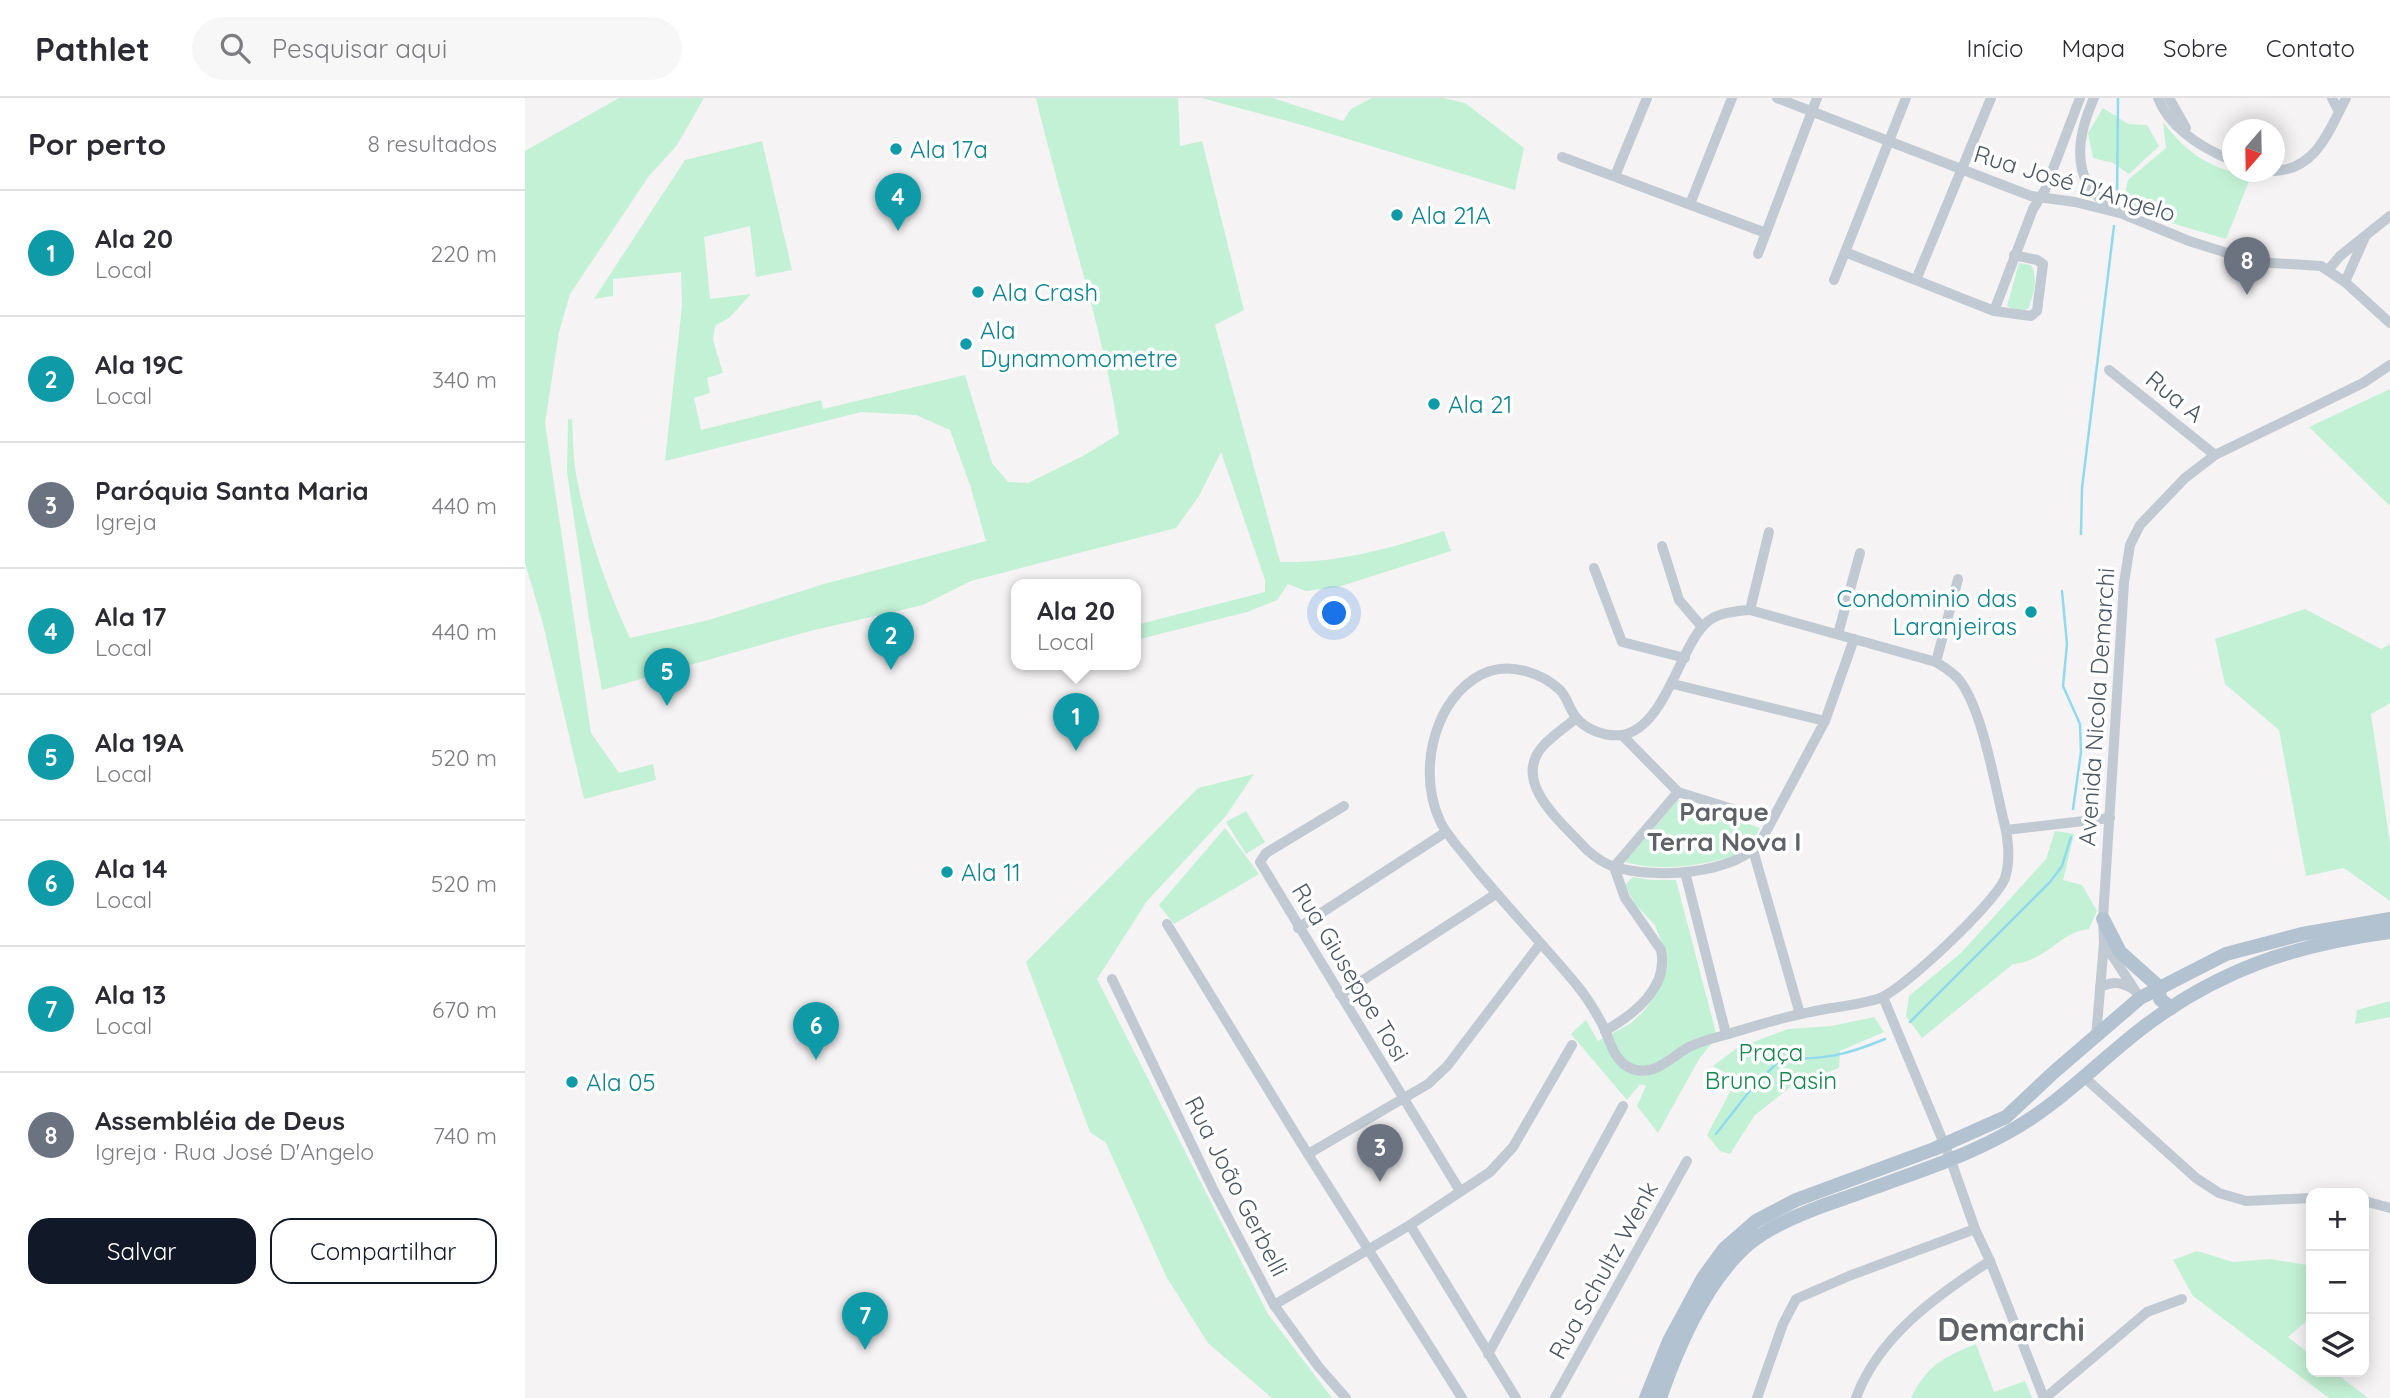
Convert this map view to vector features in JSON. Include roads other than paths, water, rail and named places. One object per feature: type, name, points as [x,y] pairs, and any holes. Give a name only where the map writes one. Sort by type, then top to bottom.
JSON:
[{"type":"main road","points":[[2103,919],[2120,952],[2158,987],[2160,999],[2171,1008]]},
{"type":"main road","points":[[1947,1152],[2006,1117],[2096,1037],[2138,994],[2226,954],[2302,934],[2390,919]]},
{"type":"main road","points":[[1652,1397],[1669,1341],[1685,1310],[1716,1260],[1735,1237],[1756,1221],[1796,1200],[2009,1132],[2085,1077],[2139,1031],[2209,984],[2279,954],[2337,939],[2390,932]]},
{"type":"main road","points":[[2138,994],[2144,1013],[2139,1031]]},
{"type":"main road","points":[[2085,1077],[2081,1064],[2096,1037]]},
{"type":"street","points":[[1615,176],[1647,98]]},
{"type":"street","points":[[1689,204],[1732,98]]},
{"type":"street","name":"Rua José D'Angelo","points":[[1776,98],[1960,170],[2040,197],[2075,202],[2123,215],[2189,241],[2256,262],[2312,264],[2328,270]]},
{"type":"street","points":[[1758,254],[1817,98]]},
{"type":"street","points":[[1835,280],[1906,98]]},
{"type":"street","points":[[1916,280],[1991,98]]},
{"type":"street","points":[[1994,311],[2014,255],[2056,162],[2080,98]]},
{"type":"street","points":[[2094,98],[2082,131],[2081,162],[2089,186],[2123,215]]},
{"type":"street","points":[[2158,98],[2172,121],[2222,157]]},
{"type":"street","points":[[2169,98],[2194,138]]},
{"type":"street","points":[[2332,98],[2339,113]]},
{"type":"street","points":[[2285,170],[2307,161],[2319,146],[2346,98]]},
{"type":"street","points":[[1562,157],[1766,233]]},
{"type":"street","points":[[2056,162],[2067,158],[2081,162]]},
{"type":"street","points":[[2075,202],[2089,186]]},
{"type":"street","points":[[2390,216],[2340,256],[2328,270],[2390,323]]},
{"type":"street","points":[[2345,282],[2366,234]]},
{"type":"street","points":[[1845,252],[1994,311],[2031,316],[2037,311],[2043,264],[2014,255]]},
{"type":"street","name":"Avenida Nicola Demarchi","points":[[2096,1037],[2104,943],[2103,919],[2124,583],[2130,545],[2140,526],[2154,509],[2185,478],[2215,456],[2363,383],[2390,365]]},
{"type":"street","name":"Rua A","points":[[2109,370],[2215,456]]},
{"type":"street","points":[[1750,610],[1769,532]]},
{"type":"street","points":[[1663,546],[1679,600],[1702,627]]},
{"type":"street","points":[[1838,634],[1860,553]]},
{"type":"street","points":[[1594,568],[1622,642],[1685,658]]},
{"type":"street","points":[[1936,662],[1958,579]]},
{"type":"street","points":[[1750,610],[1936,662],[1957,677],[1972,701],[2006,830],[2008,864],[2005,877],[1989,903],[1960,933],[1883,997],[1800,1014],[1726,1034],[1692,1045],[1660,1068],[1644,1070],[1628,1066],[1616,1055],[1578,986],[1496,894],[1446,832],[1439,819],[1431,787],[1430,762],[1434,736],[1444,711],[1464,686],[1493,670],[1519,668],[1562,692],[1576,718],[1596,732],[1627,734],[1641,726],[1673,684],[1702,627],[1712,618],[1735,611],[1750,610]]},
{"type":"street","points":[[1576,718],[1543,746],[1532,766],[1534,783],[1547,805],[1595,857],[1614,867],[1639,871],[1685,872],[1741,858],[1753,850],[1771,821],[1825,721],[1854,639]]},
{"type":"street","points":[[1673,684],[1825,721]]},
{"type":"street","points":[[1622,735],[1678,792],[1771,821]]},
{"type":"street","points":[[1614,867],[1678,792]]},
{"type":"street","name":"Rua Giuseppe Tosi","points":[[1344,806],[1266,852],[1261,859],[1261,866],[1460,1191]]},
{"type":"street","points":[[2006,830],[2110,818]]},
{"type":"street","points":[[1298,928],[1446,832]]},
{"type":"street","points":[[1753,850],[1800,1014]]},
{"type":"street","points":[[1605,1031],[1631,1016],[1644,1003],[1656,982],[1663,958],[1656,942],[1625,898],[1614,867]]},
{"type":"street","points":[[1685,872],[1726,1034]]},
{"type":"street","points":[[1340,995],[1496,894]]},
{"type":"street","points":[[1167,924],[1462,1398]]},
{"type":"street","points":[[2104,943],[2138,994]]},
{"type":"street","points":[[1308,1154],[1428,1084],[1448,1065],[1539,944]]},
{"type":"street","name":"Rua João Gerbelli","points":[[1112,979],[1213,1189],[1274,1306],[1318,1366],[1346,1398]]},
{"type":"street","points":[[2100,987],[2119,982],[2138,994]]},
{"type":"street","points":[[1883,997],[2044,1398],[2147,1312],[2182,1299]]},
{"type":"street","points":[[1274,1306],[1410,1225],[1490,1172],[1513,1147],[1572,1045]]},
{"type":"street","points":[[2085,1077],[2196,1178],[2219,1193],[2246,1201],[2306,1198]]},
{"type":"street","points":[[1488,1353],[1623,1106]]},
{"type":"street","name":"Rua Schultz Wenk","points":[[1555,1398],[1687,1161]]},
{"type":"street","points":[[2369,1202],[2390,1208]]},
{"type":"street","points":[[1410,1225],[1516,1398]]},
{"type":"street","points":[[1757,1398],[1786,1316],[1796,1299],[1849,1276],[1975,1229]]},
{"type":"street","points":[[1856,1398],[1871,1365],[1899,1332],[1956,1283],[1990,1261]]},
{"type":"waterway","points":[[2117,198],[2118,98]]},
{"type":"waterway","points":[[2081,534],[2082,488],[2114,226]]},
{"type":"waterway","points":[[2062,591],[2067,644],[2063,686],[2080,724],[2081,752],[2073,809]]},
{"type":"waterway","points":[[1910,1022],[2050,882],[2062,866],[2071,837]]},
{"type":"waterway","points":[[1716,1134],[1752,1088],[1781,1059],[1835,1055],[1885,1039]]},
{"type":"place","name":"Ala 17a","points":[[896,149]]},
{"type":"place","name":"Ala 21A","points":[[1397,215]]},
{"type":"place","name":"Ala 17","points":[[898,231]]},
{"type":"place","name":"Ala Crash","points":[[978,292]]},
{"type":"place","name":"Assembléia de Deus","points":[[2247,295]]},
{"type":"place","name":"Ala Dynamomometre","points":[[966,344]]},
{"type":"place","name":"Ala 21","points":[[1434,404]]},
{"type":"place","name":"Condominio das Laranjeiras","points":[[2031,612]]},
{"type":"place","name":"Ala 19C","points":[[891,670]]},
{"type":"place","name":"Ala 19A","points":[[667,706]]},
{"type":"place","name":"Ala 20","points":[[1076,751]]},
{"type":"place","name":"Ala 11","points":[[947,872]]},
{"type":"place","name":"Ala 14","points":[[816,1060]]},
{"type":"place","name":"Ala 05","points":[[572,1082]]},
{"type":"place","name":"Paróquia Santa Maria","points":[[1380,1182]]},
{"type":"place","name":"Ala 13","points":[[865,1350]]},
{"type":"district","name":"Parque Terra Nova I","points":[[1724,826]]},
{"type":"district","name":"Demarchi","points":[[2011,1329]]},
{"type":"park label","name":"Praça Bruno Pasin","points":[[1771,1066]]}]
